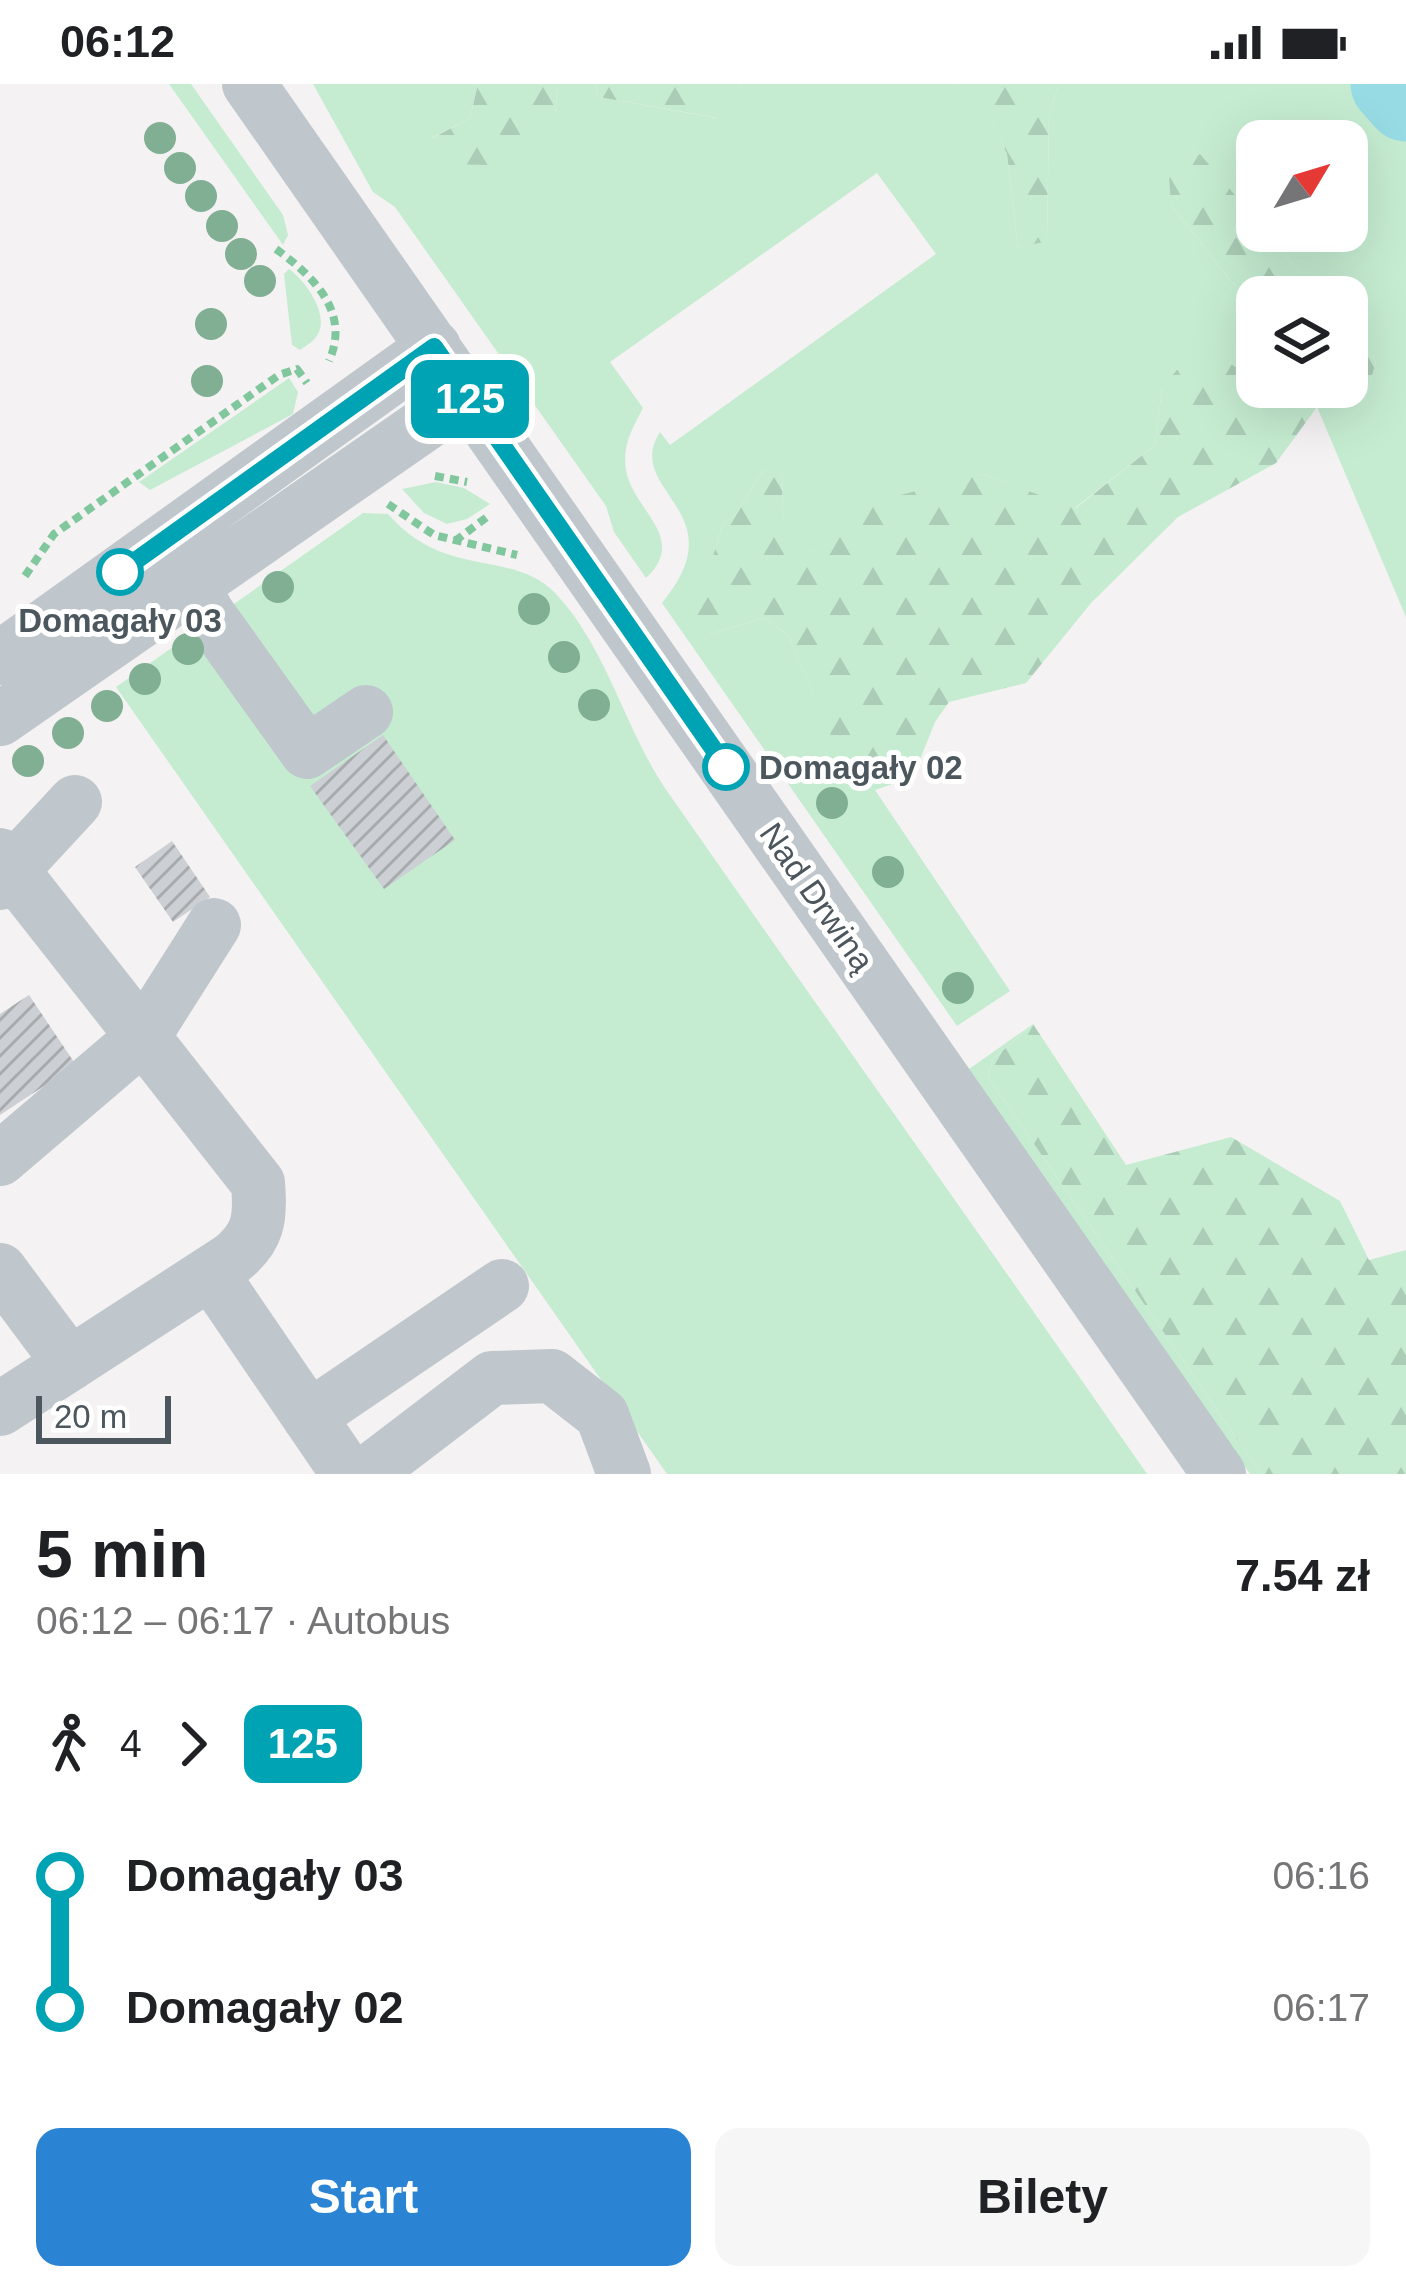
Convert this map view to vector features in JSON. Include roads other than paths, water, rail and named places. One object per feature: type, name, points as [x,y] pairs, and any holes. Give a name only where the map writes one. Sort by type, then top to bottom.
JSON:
[{"type":"street","name":"Nad Drwiną","points":[[250,84],[1219,1474]]},
{"type":"street","points":[[0,658],[434,347]]},
{"type":"street","points":[[0,719],[467,395]]},
{"type":"street","points":[[192,586],[307,752],[366,712]]},
{"type":"street","points":[[0,1409],[212,1273],[250,1245],[261,1219],[258,1183],[4,870],[75,802]]},
{"type":"street","points":[[0,1159],[143,1037],[214,926]]},
{"type":"street","points":[[0,1270],[70,1364]]},
{"type":"street","points":[[212,1273],[348,1474]]},
{"type":"street","points":[[309,1417],[502,1286]]},
{"type":"street","points":[[366,1474],[492,1378],[552,1376],[602,1415],[624,1474]]},
{"type":"waterway","points":[[1391,84],[1406,101]]},
{"type":"place","name":"Domagały 03","points":[[120,572]]},
{"type":"place","name":"Domagały 02","points":[[726,767]]}]
